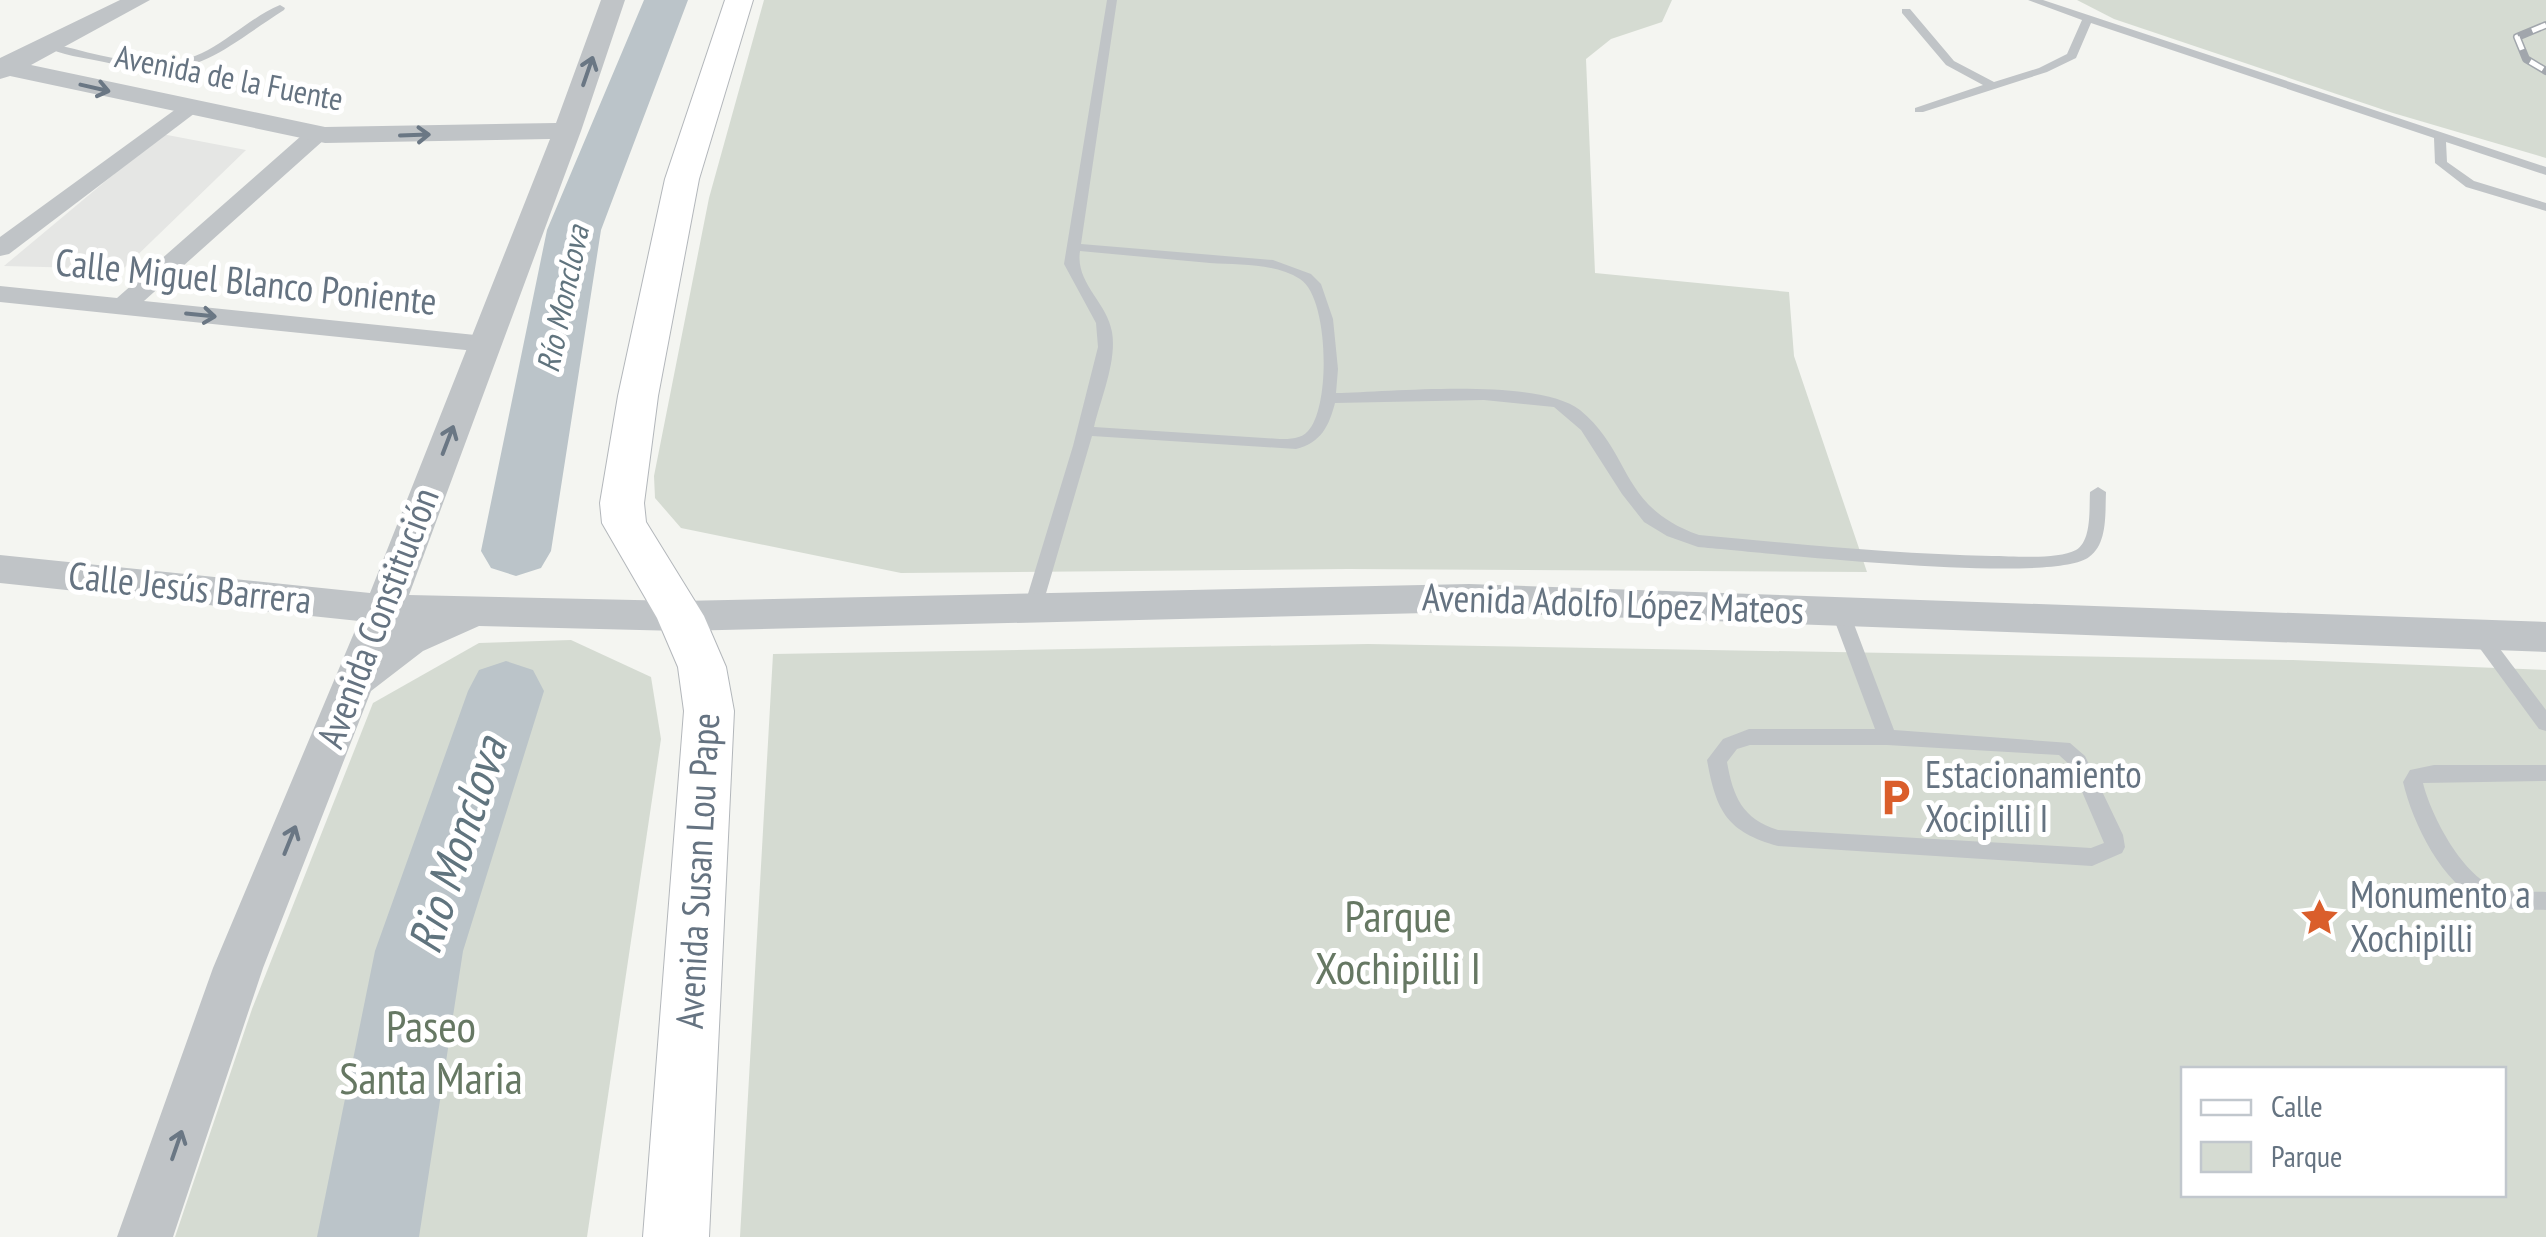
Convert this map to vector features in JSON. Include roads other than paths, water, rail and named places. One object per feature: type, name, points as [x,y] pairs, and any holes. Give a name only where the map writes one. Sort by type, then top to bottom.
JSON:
[{"type":"main road","name":"Avenida Susan Lou Pape","points":[[676,1237],[709,711],[702,667],[680,616],[624,523],[624,479],[682,179],[739,0]]},
{"type":"street","points":[[2,68],[138,0]]},
{"type":"street","name":"Avenida Constitución","points":[[145,1237],[238,968],[384,608],[568,131],[613,0]]},
{"type":"street","name":"Avenida de la Fuente","points":[[2,68],[317,134],[568,131]]},
{"type":"street","points":[[0,248],[187,108]]},
{"type":"street","points":[[122,307],[317,134]]},
{"type":"street","name":"Calle Miguel Blanco Poniente","points":[[0,294],[484,344]]},
{"type":"street","points":[[409,543],[441,593],[478,611]]},
{"type":"street","name":"Calle Jesús Barrera","points":[[0,569],[384,608],[680,616]]},
{"type":"street","name":"Avenida Adolfo López Mateos","points":[[680,616],[1469,598],[2546,637]]},
{"type":"street","points":[[354,683],[408,640],[478,611]]},
{"type":"lane","points":[[1033,606],[1086,431],[1105,348],[1104,329],[1075,279],[1071,264],[1112,0]]},
{"type":"lane","points":[[2032,0],[2546,171]]},
{"type":"lane","points":[[49,46],[144,64],[178,66],[200,58],[280,8]]},
{"type":"lane","points":[[1906,11],[1950,63],[1994,86]]},
{"type":"lane","points":[[1919,110],[2072,56],[2087,20]]},
{"type":"lane","points":[[2440,137],[2441,164],[2456,177],[2546,207]]},
{"type":"lane","points":[[1074,247],[1273,264],[1300,273],[1313,282],[1320,296],[1333,364],[1328,398],[1315,436],[1290,444],[1086,431]]},
{"type":"lane","points":[[1328,398],[1517,398],[1558,403],[1572,412],[1594,439],[1647,516],[1664,528],[1698,541],[1985,561],[2060,561],[2082,555],[2092,543],[2098,492]]},
{"type":"lane","points":[[1840,611],[1887,737]]},
{"type":"lane","points":[[2480,634],[2546,724]]},
{"type":"lane","points":[[1749,737],[1887,737],[2062,748],[2078,761],[2113,836],[2114,847],[2092,857],[1778,838],[1756,834],[1728,807],[1717,760],[1730,744],[1749,737]]},
{"type":"lane","points":[[2546,774],[2434,773],[2417,776],[2413,782],[2415,794],[2442,846],[2477,888],[2510,900],[2546,901]]},
{"type":"waterway","name":"Río Monclova","points":[[516,551],[574,230],[666,0]]},
{"type":"waterway","name":"Rio Monclova","points":[[368,1237],[419,951],[506,691]]},
{"type":"railway","points":[[2546,25],[2517,37],[2526,59],[2546,71]]},
{"type":"place","name":"Estacionamiento Xocipilli I","points":[[1895,797]]},
{"type":"place","name":"Monumento a Xochipilli","points":[[2320,917]]},
{"type":"park label","name":"Parque Xochipilli I","points":[[1398,942]]},
{"type":"park label","name":"Paseo Santa Maria","points":[[431,1052]]}]
